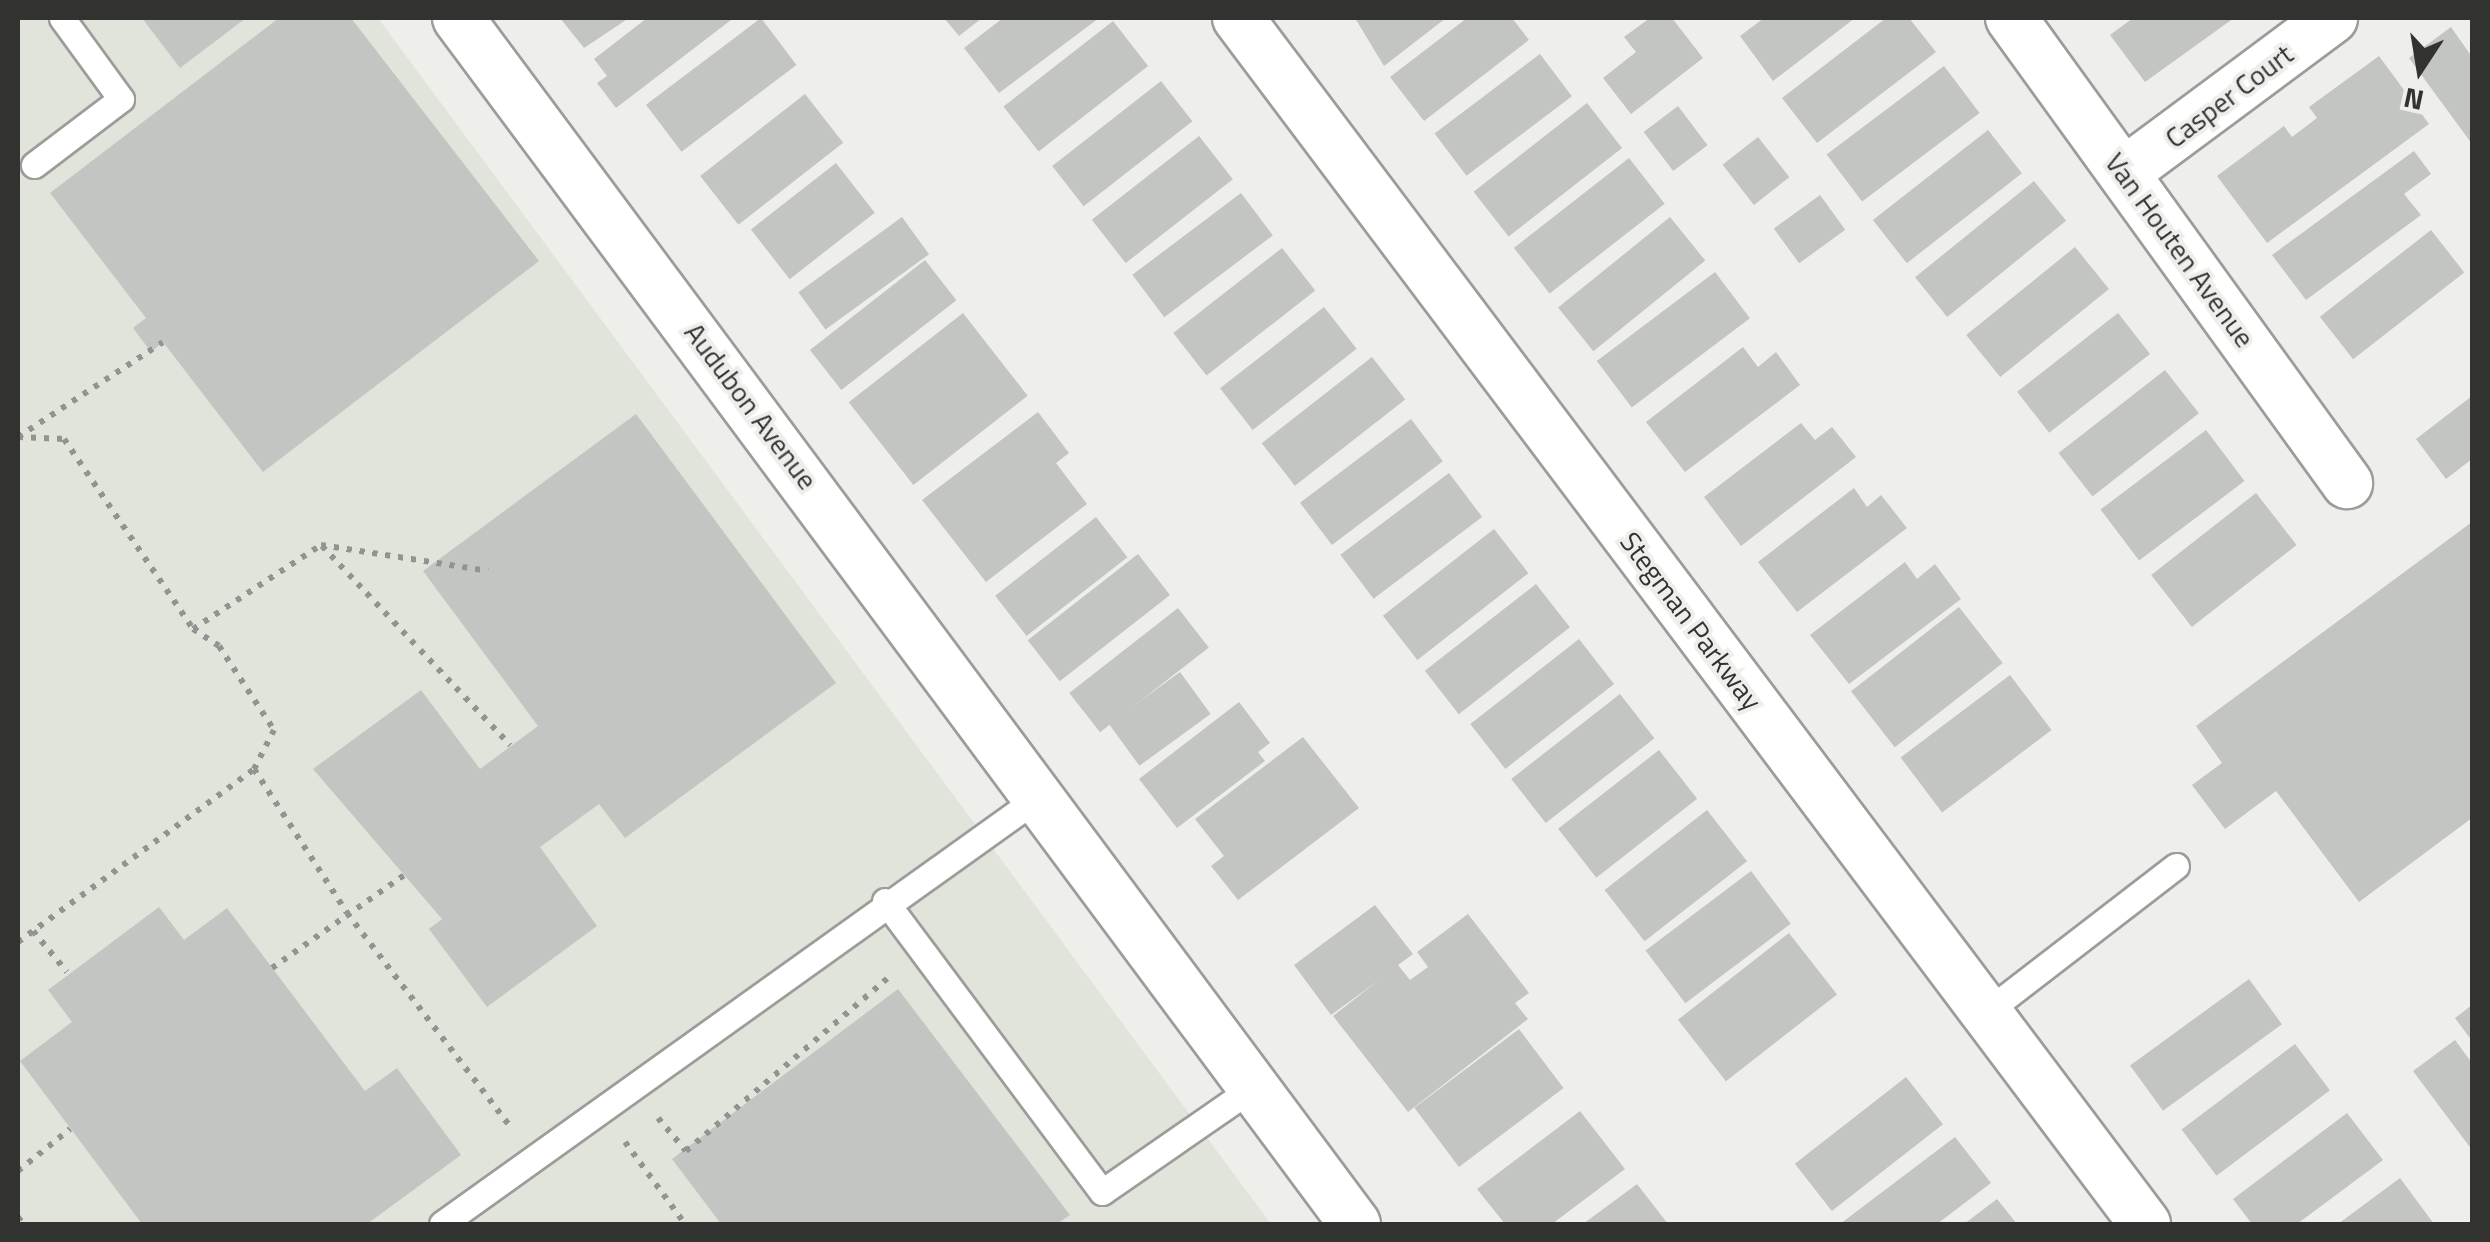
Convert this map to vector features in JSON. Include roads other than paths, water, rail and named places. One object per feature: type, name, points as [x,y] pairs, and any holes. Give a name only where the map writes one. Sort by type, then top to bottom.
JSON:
[{"type":"street","name":"Audubon Avenue","points":[[458,18],[1043,794],[1355,1224]]},
{"type":"street","name":"Stegman Parkway","points":[[1238,18],[2144,1224]]},
{"type":"street","name":"Van Houten Avenue","points":[[2011,18],[2347,483]]},
{"type":"street","name":"Casper Court","points":[[2125,172],[2332,18]]},
{"type":"lane","points":[[34,165],[121,99],[62,18]]},
{"type":"lane","points":[[442,1224],[886,901],[1043,794]]},
{"type":"lane","points":[[1986,1013],[2176,866]]},
{"type":"lane","points":[[886,901],[1102,1192],[1255,1086]]}]
